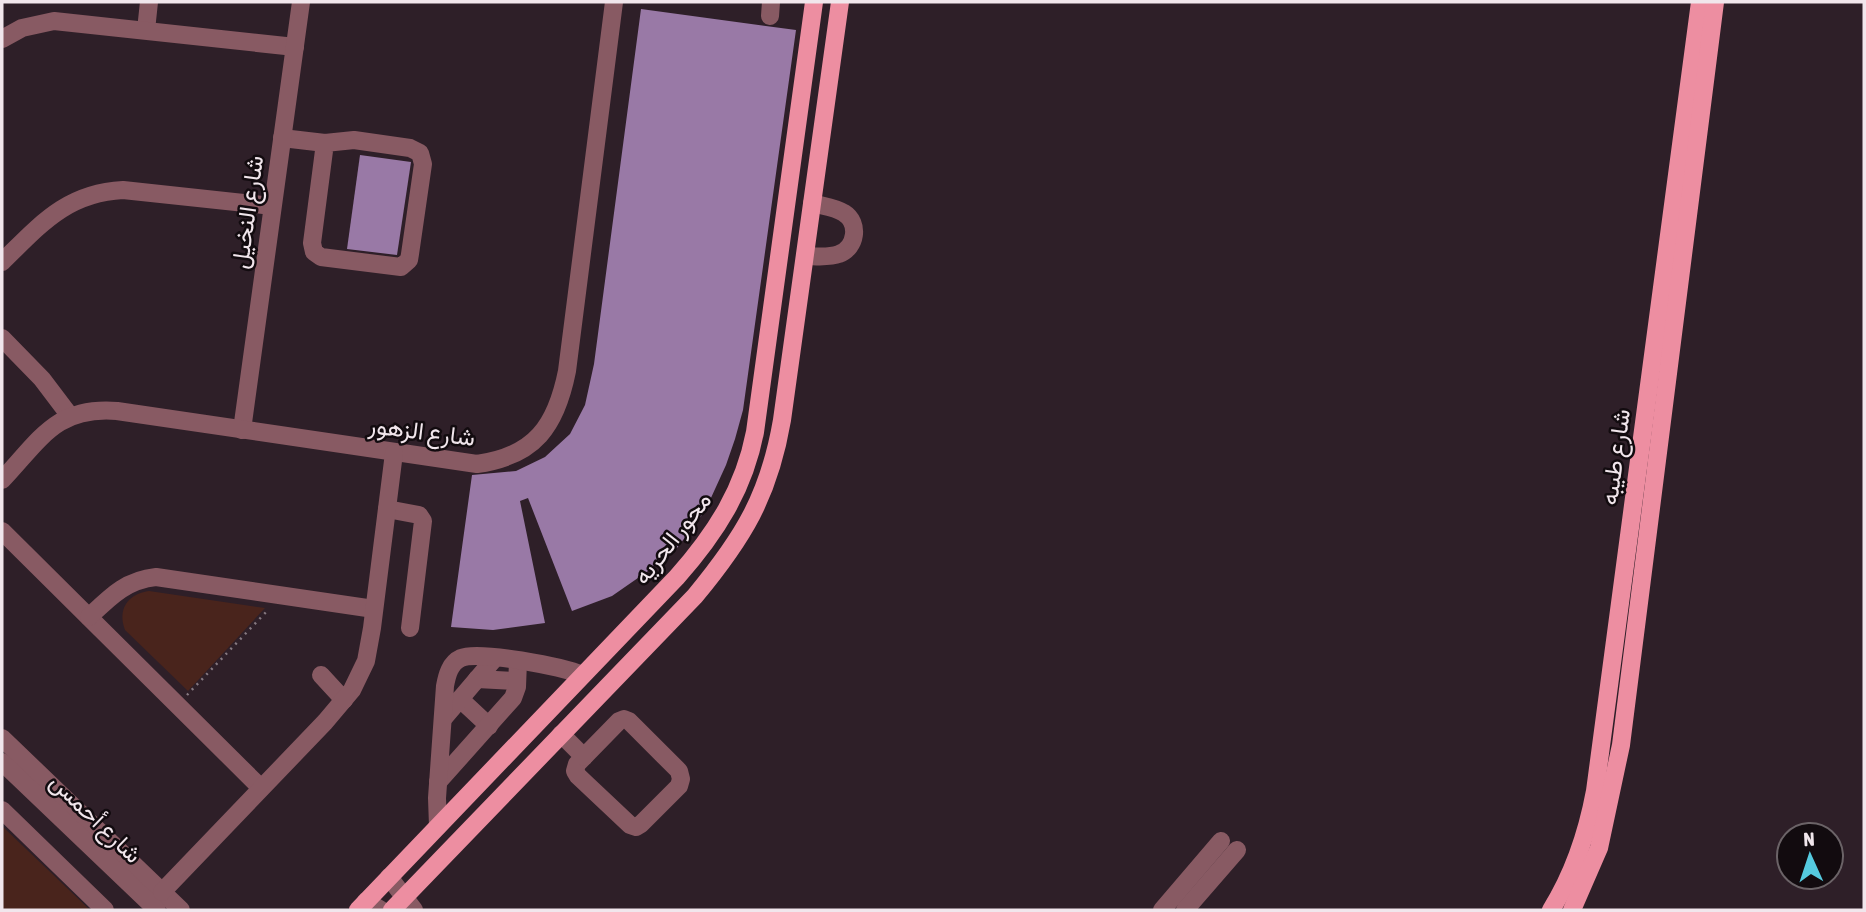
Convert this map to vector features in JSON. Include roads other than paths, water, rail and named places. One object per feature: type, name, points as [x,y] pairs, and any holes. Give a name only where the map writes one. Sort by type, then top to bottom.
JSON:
[{"type":"main road","name":"محور الحريه","points":[[368,907],[389,877],[696,555],[724,517],[743,476],[755,432],[814,2]]},
{"type":"main road","points":[[403,906],[561,734],[695,596],[736,544],[752,516],[765,486],[779,437],[840,2]]},
{"type":"main road","name":"شارع طيبه","points":[[1551,910],[1575,863],[1595,791],[1700,2]]},
{"type":"main road","name":"شارع طيبه","points":[[1572,910],[1600,848],[1621,745],[1715,2]]},
{"type":"street","points":[[146,30],[149,2]]},
{"type":"street","name":"شارع النخيل","points":[[242,430],[301,2]]},
{"type":"street","name":"شارع الزهور","points":[[70,416],[85,411],[117,411],[477,464],[498,461],[517,454],[534,443],[548,428],[567,371],[614,2]]},
{"type":"street","points":[[2,39],[22,27],[54,21],[295,47]]},
{"type":"street","points":[[282,138],[324,143],[361,141],[410,148],[420,153],[423,164],[410,254],[406,264],[396,268],[321,257],[314,252],[312,243],[324,143]]},
{"type":"street","points":[[2,262],[61,208],[75,200],[106,191],[123,190],[272,206]]},
{"type":"street","points":[[805,256],[831,256],[845,251],[850,246],[855,231],[844,212],[812,203]]},
{"type":"street","points":[[2,338],[42,379],[70,416],[50,430],[2,480]]},
{"type":"street","points":[[162,892],[344,700],[360,676],[366,661],[374,609],[394,453]]},
{"type":"street","points":[[387,509],[418,515],[423,521],[410,628]]},
{"type":"street","points":[[2,531],[261,788]]},
{"type":"street","points":[[89,617],[120,588],[143,578],[169,578],[374,609]]},
{"type":"street","points":[[438,826],[438,782],[446,677],[454,662],[470,655],[562,668],[582,675]]},
{"type":"street","points":[[443,719],[495,658]]},
{"type":"street","points":[[438,782],[513,698],[518,661]]},
{"type":"street","points":[[321,675],[344,700]]},
{"type":"street","points":[[477,679],[517,681]]},
{"type":"street","points":[[460,699],[489,726]]},
{"type":"street","points":[[626,720],[679,771],[681,783],[642,824],[632,826],[578,776],[575,767],[584,757],[619,721],[626,720]]},
{"type":"street","points":[[561,734],[584,757]]},
{"type":"street","points":[[2,738],[181,910]]},
{"type":"street","name":"شارع أحمس","points":[[2,762],[157,910]]},
{"type":"street","points":[[2,810],[105,910]]},
{"type":"street","points":[[1162,910],[1229,845],[1185,910]]},
{"type":"street","points":[[389,877],[403,906]]}]
